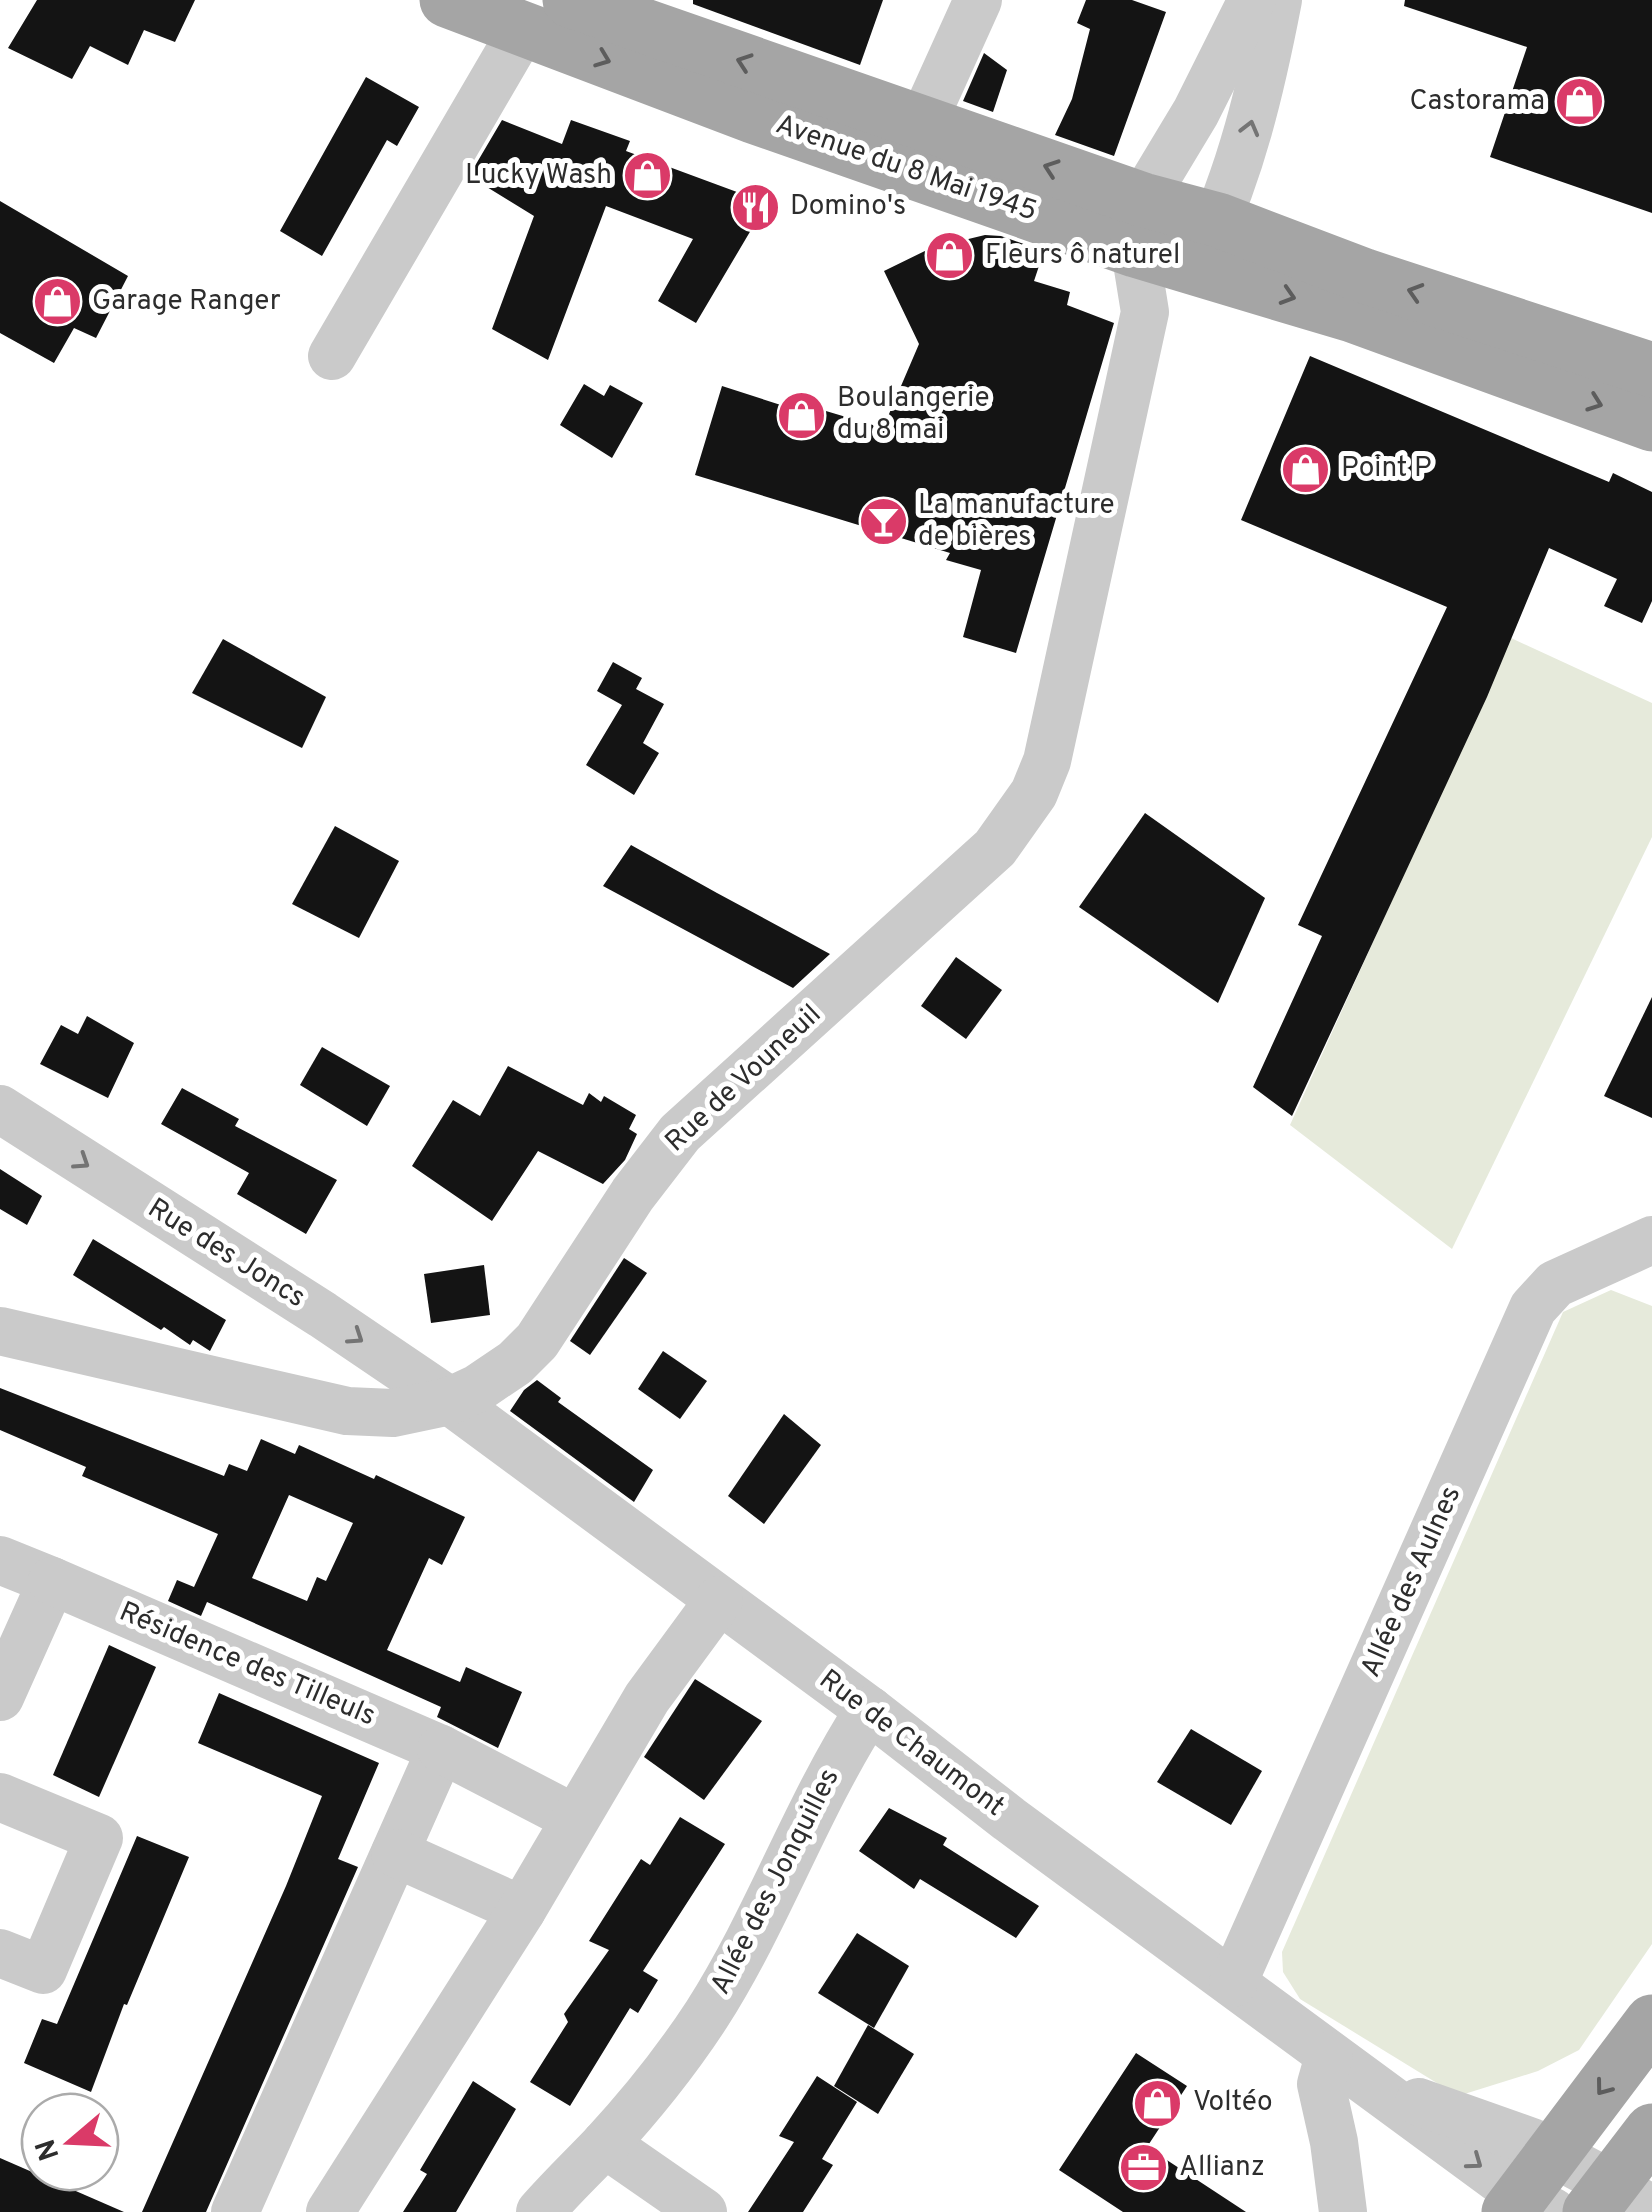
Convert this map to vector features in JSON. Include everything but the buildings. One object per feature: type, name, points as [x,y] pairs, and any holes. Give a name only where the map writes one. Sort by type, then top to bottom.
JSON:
[{"type":"main road","name":"Avenue du 8 Mai 1945","points":[[446,0],[753,116],[1206,244],[1365,276],[1652,370]]},
{"type":"main road","name":"Avenue du 8 Mai 1945","points":[[570,0],[922,124],[1139,225]]},
{"type":"main road","name":"Avenue du 8 Mai 1945","points":[[1206,244],[1352,315],[1652,424]]},
{"type":"main road","points":[[1534,2194],[1652,2022]]},
{"type":"main road","points":[[1618,2202],[1652,2131]]},
{"type":"street","points":[[922,124],[978,0]]},
{"type":"street","points":[[1139,225],[1252,0]]},
{"type":"street","points":[[1146,312],[1206,244],[1249,131],[1278,0]]},
{"type":"street","points":[[332,356],[524,29]]},
{"type":"street","name":"Rue de Vouneuil","points":[[0,1331],[347,1411],[393,1412],[450,1401],[495,1377],[538,1342],[633,1194],[680,1133],[995,848],[1034,794],[1047,761],[1146,312],[1139,225]]},
{"type":"street","name":"Rue des Joncs","points":[[0,1109],[450,1401]]},
{"type":"street","name":"Allée des Aulnes","points":[[1234,1983],[1533,1308],[1555,1284],[1652,1240]]},
{"type":"street","name":"Rue de Chaumont","points":[[450,1401],[1329,2056],[1373,2086],[1532,2142],[1534,2194],[1618,2202]]},
{"type":"street","name":"Résidence des Tilleuls","points":[[0,1560],[441,1749],[574,1818]]},
{"type":"street","points":[[0,1697],[52,1581]]},
{"type":"street","points":[[330,2212],[522,1910],[647,1698],[719,1600]]},
{"type":"street","name":"Allée des Jonquilles","points":[[540,2212],[666,2072],[707,2013],[747,1946],[826,1782],[869,1710]]},
{"type":"street","points":[[234,2212],[441,1749]]},
{"type":"street","points":[[0,1797],[99,1838],[43,1970],[0,1952]]},
{"type":"street","points":[[395,1853],[522,1910]]},
{"type":"street","points":[[1329,2056],[1321,2084],[1343,2212]]},
{"type":"street","points":[[604,2144],[704,2212]]},
{"type":"shaded area","points":[[1511,638],[1652,703],[1652,837],[1452,1249],[1290,1125]]},
{"type":"shaded area","points":[[1611,1290],[1652,1306],[1652,1944],[1579,2050],[1538,2071],[1458,2096],[1300,1999],[1283,1972],[1282,1952],[1563,1312]]},
{"type":"place","name":"Castorama","points":[[1580,102]]},
{"type":"place","name":"Lucky Wash","points":[[647,176]]},
{"type":"place","name":"Domino's","points":[[755,207]]},
{"type":"place","name":"Fleurs ô naturel","points":[[950,256]]},
{"type":"place","name":"Garage Ranger","points":[[57,302]]},
{"type":"place","name":"Boulangerie du 8 mai","points":[[802,415]]},
{"type":"place","name":"Point P","points":[[1306,469]]},
{"type":"place","name":"La manufacture de bières","points":[[883,522]]},
{"type":"place","name":"Voltéo","points":[[1158,2103]]},
{"type":"place","name":"Allianz","points":[[1144,2168]]}]
